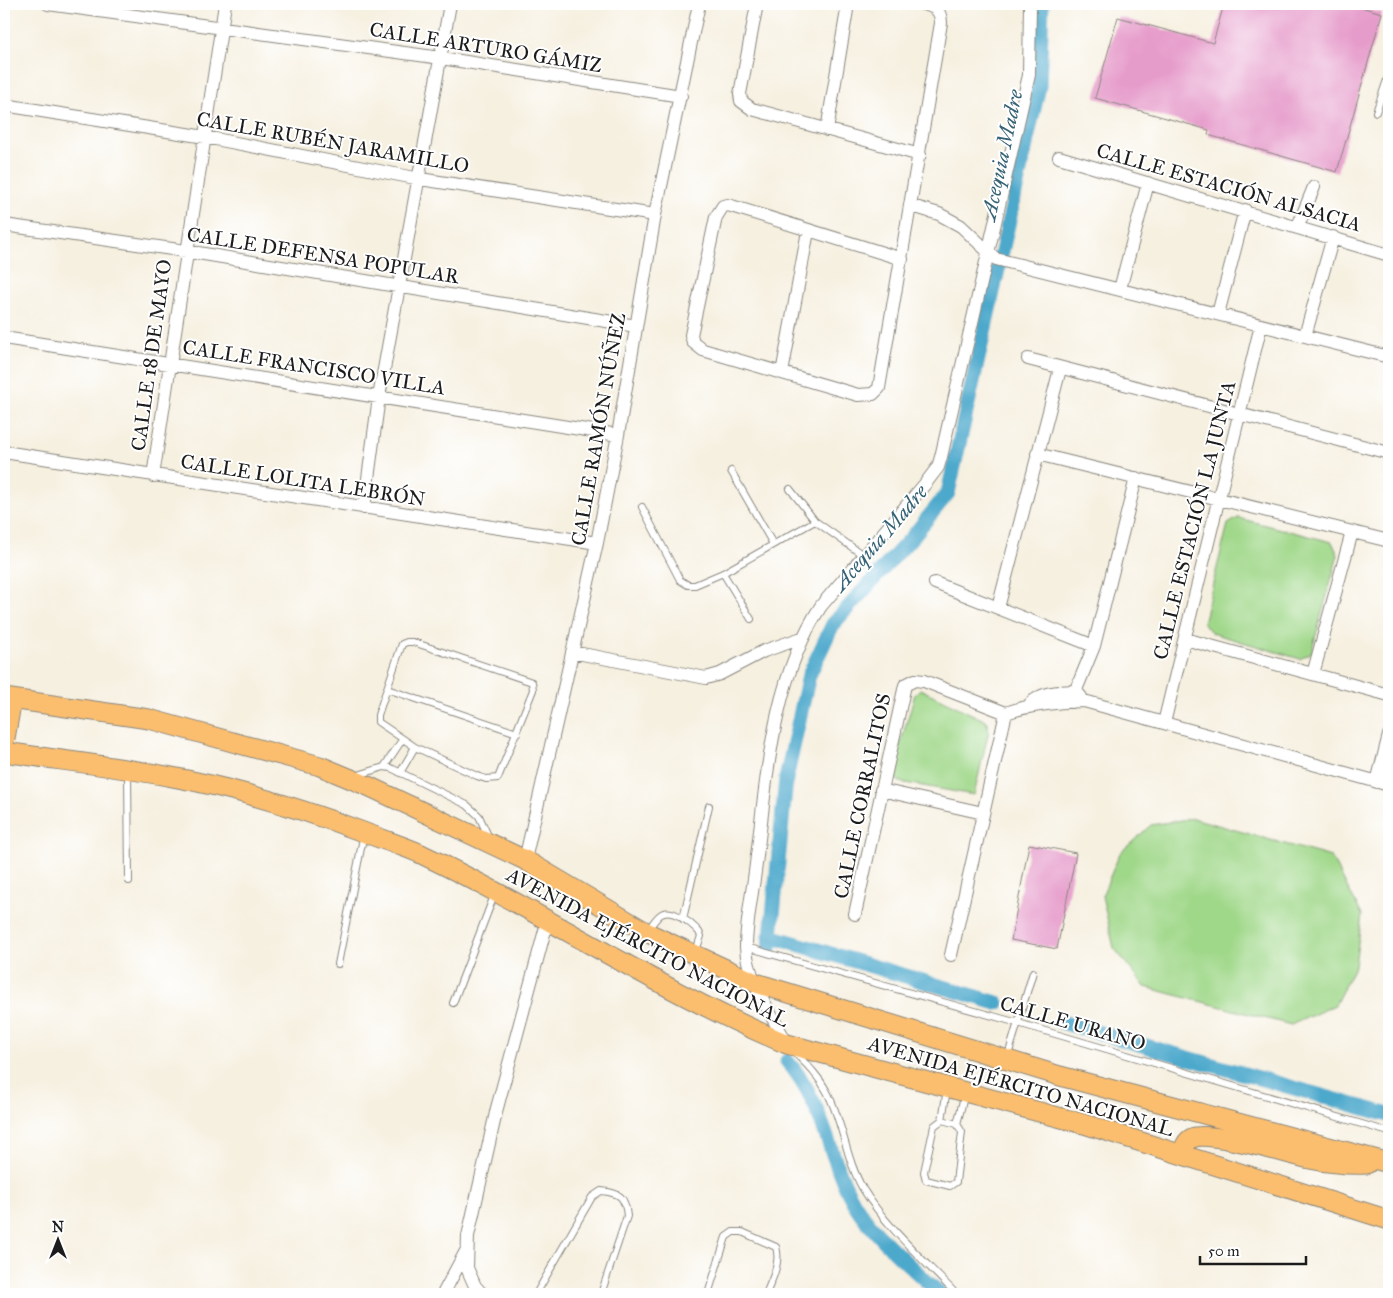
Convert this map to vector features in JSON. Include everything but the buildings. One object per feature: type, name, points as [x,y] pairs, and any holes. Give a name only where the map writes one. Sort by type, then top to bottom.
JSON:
[{"type":"main road","name":"AVENIDA EJÉRCITO NACIONAL","points":[[8,699],[149,719],[320,766],[350,778],[525,860],[646,932],[756,984],[1007,1060],[1389,1162]]},
{"type":"main road","points":[[4,744],[8,699]]},
{"type":"main road","name":"AVENIDA EJÉRCITO NACIONAL","points":[[4,752],[167,776],[243,793],[324,817],[417,852],[548,920],[693,1000],[748,1028],[787,1044],[1084,1124],[1389,1220]]},
{"type":"main road","points":[[1182,1154],[1186,1143],[1199,1137],[1219,1138],[1335,1163],[1389,1162]]},
{"type":"street","name":"CALLE ARTURO GÁMIZ","points":[[48,4],[441,58],[681,96]]},
{"type":"street","name":"CALLE 18 DE MAYO","points":[[153,476],[168,362],[225,4]]},
{"type":"street","points":[[364,508],[379,397],[420,179],[450,4]]},
{"type":"street","name":"CALLE RAMÓN NÚÑEZ","points":[[525,860],[597,543],[618,435],[655,215],[699,4]]},
{"type":"street","points":[[757,4],[740,94],[742,101],[752,109],[920,155]]},
{"type":"street","points":[[827,130],[848,4]]},
{"type":"street","points":[[902,258],[808,231],[728,205],[723,206],[716,217],[691,335],[693,342],[703,350],[858,395],[873,394],[880,388],[912,206],[941,23],[941,15],[938,9],[923,4]]},
{"type":"street","points":[[787,1044],[756,984],[746,947],[768,770],[788,671],[802,638],[821,606],[938,467],[993,256],[1030,75],[1030,4]]},
{"type":"street","name":"CALLE RUBÉN JARAMILLO","points":[[4,105],[205,137],[420,179],[655,215]]},
{"type":"street","name":"CALLE ESTACIÓN ALSACIA","points":[[1058,156],[1245,210],[1389,255]]},
{"type":"street","points":[[1120,289],[1148,183]]},
{"type":"street","points":[[1298,226],[1314,187]]},
{"type":"street","points":[[912,206],[939,214],[962,226],[993,256],[1011,263],[1389,357]]},
{"type":"street","points":[[1218,314],[1245,210]]},
{"type":"street","name":"CALLE DEFENSA POPULAR","points":[[4,225],[186,251],[636,326]]},
{"type":"street","points":[[782,372],[808,231]]},
{"type":"street","points":[[1305,336],[1333,237]]},
{"type":"street","name":"CALLE ESTACIÓN LA JUNTA","points":[[1164,723],[1261,325]]},
{"type":"street","name":"CALLE FRANCISCO VILLA","points":[[4,338],[168,362],[618,435]]},
{"type":"street","points":[[1028,359],[1060,369],[1389,453]]},
{"type":"street","points":[[998,608],[1060,369]]},
{"type":"street","name":"CALLE LOLITA LEBRÓN","points":[[4,452],[597,543]]},
{"type":"street","points":[[1038,454],[1389,541]]},
{"type":"street","points":[[1077,698],[1094,646],[1136,478]]},
{"type":"street","points":[[1313,674],[1352,532]]},
{"type":"street","points":[[935,583],[1094,646]]},
{"type":"street","points":[[572,652],[706,678],[720,674],[764,651],[802,638]]},
{"type":"street","points":[[1185,639],[1389,695]]},
{"type":"street","name":"CALLE CORRALITOS","points":[[855,914],[905,685],[915,680],[924,681],[1006,713]]},
{"type":"street","points":[[951,955],[1006,713],[1030,704],[1048,705],[1077,698],[1383,783],[1389,735]]},
{"type":"street","points":[[882,790],[983,813]]},
{"type":"street","points":[[482,1294],[475,1286],[467,1268],[468,1236],[497,1108],[548,920]]},
{"type":"street","points":[[443,1294],[467,1248]]},
{"type":"lane","points":[[1376,112],[1389,74]]},
{"type":"lane","points":[[731,471],[773,544]]},
{"type":"lane","points":[[790,489],[815,521],[863,555]]},
{"type":"lane","points":[[642,507],[680,580],[688,584],[695,584],[723,573],[815,521]]},
{"type":"lane","points":[[723,573],[751,619]]},
{"type":"lane","points":[[413,642],[532,682],[533,690],[517,734],[500,776],[493,779],[477,776],[415,747],[382,726],[377,719],[402,644],[413,642]]},
{"type":"lane","points":[[388,689],[517,734]]},
{"type":"lane","points":[[350,778],[384,767],[402,740]]},
{"type":"lane","points":[[400,773],[415,747]]},
{"type":"lane","points":[[384,767],[474,810],[479,816],[491,844]]},
{"type":"lane","points":[[128,770],[129,881]]},
{"type":"lane","points":[[683,918],[709,806]]},
{"type":"lane","points":[[338,964],[364,832]]},
{"type":"lane","points":[[453,1003],[495,892]]},
{"type":"lane","points":[[646,932],[664,913],[668,912],[683,918],[699,932],[700,936],[695,955]]},
{"type":"lane","name":"CALLE URANO","points":[[746,947],[1018,1023],[1389,1132]]},
{"type":"lane","points":[[1007,1060],[1034,972]]},
{"type":"lane","points":[[787,1044],[812,1070],[826,1090],[853,1167],[863,1189],[883,1215],[956,1294]]},
{"type":"lane","points":[[956,1090],[957,1124],[962,1132],[956,1182],[950,1186],[926,1180],[924,1172],[934,1126],[942,1120],[956,1090]]},
{"type":"lane","points":[[942,1120],[957,1124]]},
{"type":"lane","points":[[536,1294],[592,1197],[601,1191],[616,1193],[626,1203],[626,1216],[601,1294]]},
{"type":"lane","points":[[708,1294],[726,1238],[733,1232],[742,1232],[776,1247],[779,1255],[777,1266],[766,1294]]},
{"type":"green space","points":[[1238,518],[1332,542],[1338,555],[1311,653],[1300,659],[1212,633],[1203,623],[1228,524]]},
{"type":"green space","points":[[920,689],[986,721],[989,730],[974,795],[900,782],[891,775],[915,694]]},
{"type":"green space","points":[[1193,818],[1331,857],[1362,915],[1355,965],[1335,1005],[1291,1025],[1145,987],[1114,948],[1102,896],[1120,853],[1151,825]]},
{"type":"waterway","name":"Acequia Madre","points":[[770,947],[786,779],[809,675],[833,624],[913,536],[948,493],[1039,86],[1042,4]]},
{"type":"waterway","points":[[770,936],[997,1003]]},
{"type":"waterway","points":[[1061,1022],[1389,1115]]},
{"type":"waterway","name":"Acequia Madre","points":[[787,1061],[808,1091],[848,1192],[856,1206],[889,1246],[940,1294]]}]
